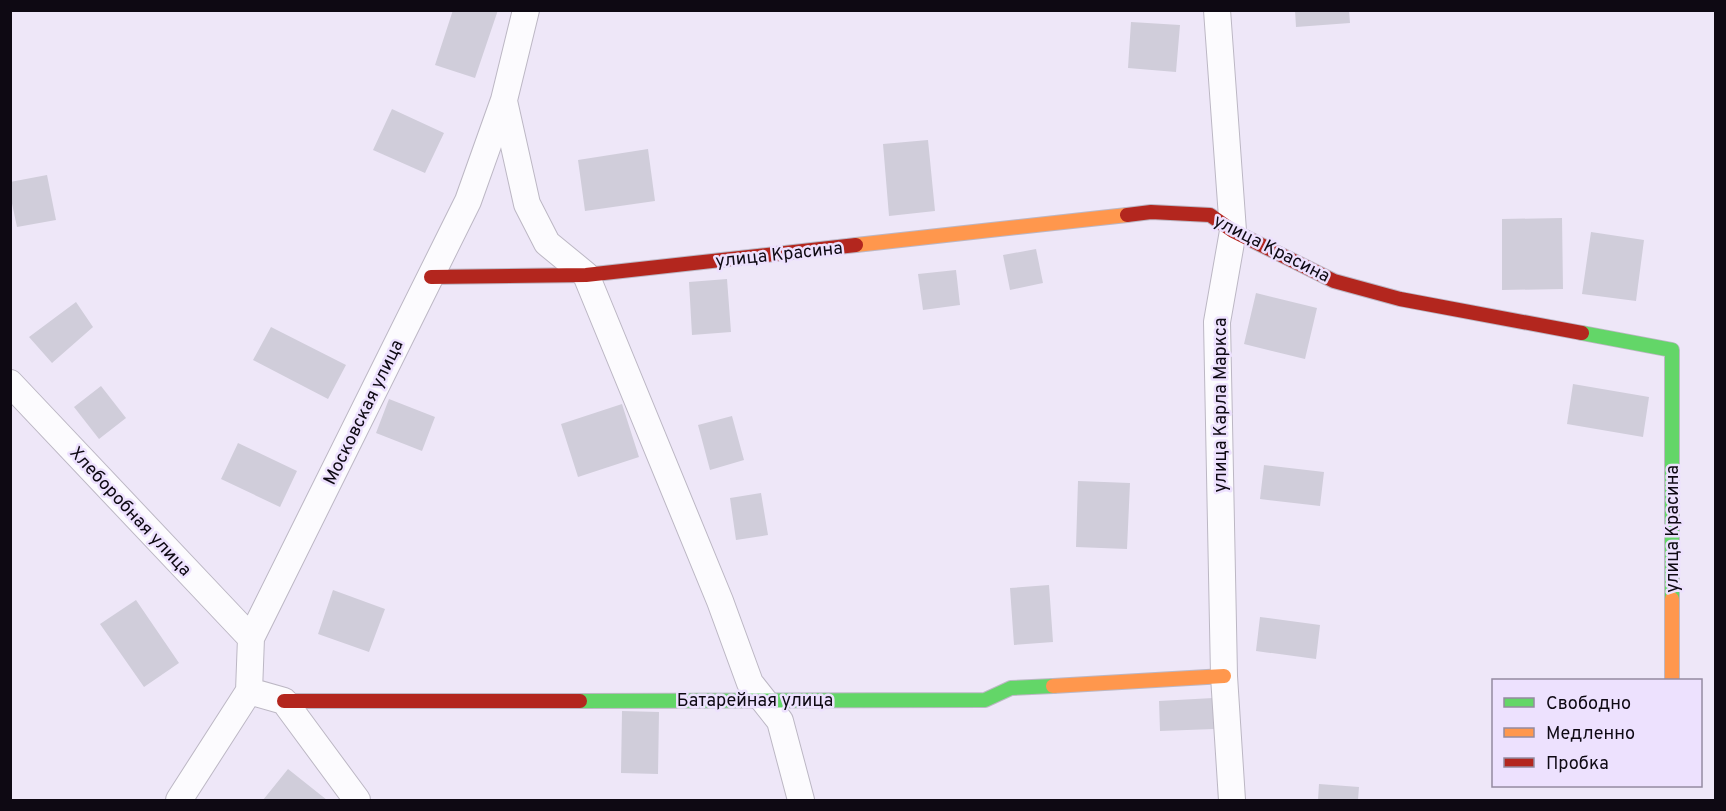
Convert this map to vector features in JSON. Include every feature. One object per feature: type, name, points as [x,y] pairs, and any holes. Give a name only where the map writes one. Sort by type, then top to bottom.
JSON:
[{"type":"street","name":"Московская улица","points":[[249,691],[251,638],[468,201],[504,100],[526,10]]},
{"type":"street","name":"улица Карла Маркса","points":[[1217,10],[1233,231],[1217,322],[1224,676],[1232,801]]},
{"type":"street","points":[[504,100],[527,204],[548,243],[586,275],[720,601],[750,683],[780,721],[801,801]]},
{"type":"street","name":"улица Красина","points":[[430,277],[586,275],[1151,212],[1210,215],[1233,231],[1334,281],[1400,298],[1672,350],[1672,679]]},
{"type":"street","name":"Хлеборобная улица","points":[[10,383],[251,638]]},
{"type":"street","name":"Батарейная улица","points":[[284,701],[985,700],[1011,688],[1224,676]]},
{"type":"street","points":[[179,801],[249,691],[284,701],[357,801]]},
{"type":"building","points":[[453,10],[498,10],[475,78],[435,65]]},
{"type":"building","points":[[1295,10],[1349,10],[1350,23],[1296,27]]},
{"type":"building","points":[[1131,22],[1180,25],[1176,72],[1128,68]]},
{"type":"building","points":[[392,109],[444,133],[425,173],[373,150]]},
{"type":"building","points":[[928,140],[935,211],[889,216],[883,144]]},
{"type":"building","points":[[648,149],[655,201],[585,211],[578,160]]},
{"type":"building","points":[[47,175],[56,220],[17,227],[10,194],[10,182]]},
{"type":"building","points":[[1562,218],[1563,289],[1502,290],[1502,219]]},
{"type":"building","points":[[1591,232],[1644,240],[1636,301],[1582,294]]},
{"type":"building","points":[[1036,249],[1043,283],[1010,290],[1003,255]]},
{"type":"building","points":[[956,270],[960,305],[923,310],[918,274]]},
{"type":"building","points":[[727,279],[731,332],[692,335],[689,282]]},
{"type":"building","points":[[1256,293],[1317,308],[1305,359],[1244,344]]},
{"type":"building","points":[[76,302],[93,327],[52,363],[29,337]]},
{"type":"building","points":[[271,327],[346,365],[328,399],[253,360]]},
{"type":"building","points":[[1573,384],[1649,397],[1643,437],[1567,424]]},
{"type":"building","points":[[101,386],[126,418],[99,439],[74,407]]},
{"type":"building","points":[[389,399],[435,417],[422,451],[376,433]]},
{"type":"building","points":[[622,404],[639,457],[578,477],[561,424]]},
{"type":"building","points":[[732,416],[744,460],[710,470],[698,425]]},
{"type":"building","points":[[238,443],[297,471],[280,507],[221,479]]},
{"type":"building","points":[[1264,465],[1324,472],[1320,506],[1260,499]]},
{"type":"building","points":[[1078,481],[1130,483],[1127,549],[1076,547]]},
{"type":"building","points":[[761,493],[768,535],[736,540],[730,498]]},
{"type":"building","points":[[1049,585],[1053,642],[1014,645],[1010,588]]},
{"type":"building","points":[[333,590],[385,609],[369,652],[318,634]]},
{"type":"building","points":[[136,600],[179,663],[144,687],[100,624]]},
{"type":"building","points":[[1260,617],[1320,625],[1316,659],[1256,651]]},
{"type":"building","points":[[1213,698],[1214,729],[1160,731],[1159,701]]},
{"type":"building","points":[[622,711],[659,712],[658,774],[621,773]]},
{"type":"building","points":[[288,769],[327,800],[263,800]]},
{"type":"building","points":[[1319,784],[1359,787],[1358,800],[1318,800]]},
{"type":"traffic: fast","points":[[1582,333],[1672,350],[1672,599]]},
{"type":"traffic: fast","points":[[580,701],[985,700],[1011,688],[1053,686]]},
{"type":"traffic: slow","points":[[856,245],[1127,215]]},
{"type":"traffic: slow","points":[[1672,599],[1672,679]]},
{"type":"traffic: slow","points":[[1053,686],[1224,676]]},
{"type":"traffic: jam","points":[[1127,215],[1151,212],[1210,215],[1233,231],[1334,281],[1400,299],[1582,333]]},
{"type":"traffic: jam","points":[[431,277],[586,275],[856,245]]},
{"type":"traffic: jam","points":[[284,701],[580,701]]}]
